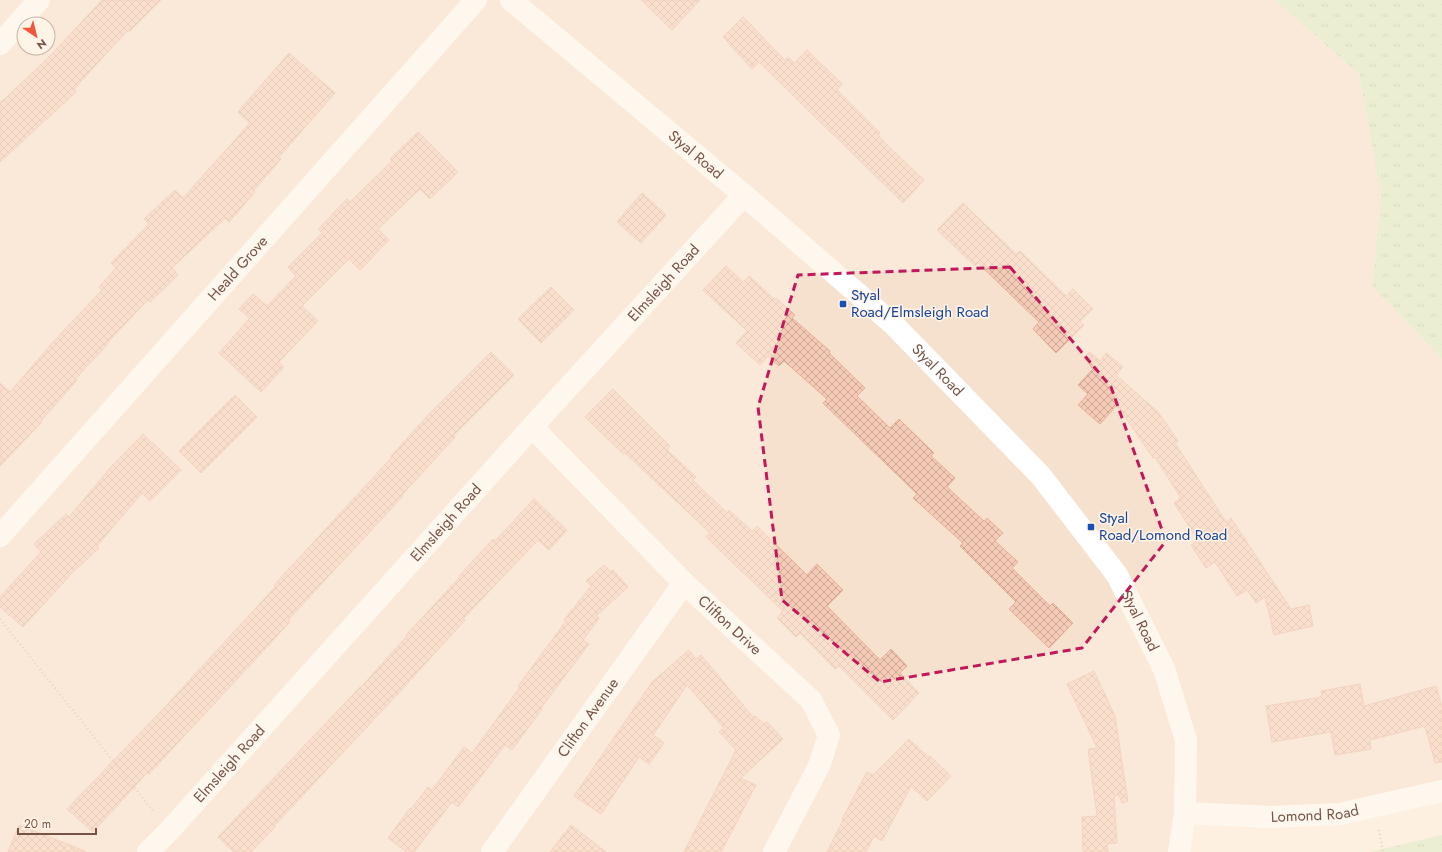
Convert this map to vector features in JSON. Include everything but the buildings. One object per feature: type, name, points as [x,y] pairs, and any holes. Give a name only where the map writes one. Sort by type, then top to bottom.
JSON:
[{"type":"street","points":[[0,44],[39,0]]},
{"type":"street","name":"Heald Grove","points":[[0,536],[476,0]]},
{"type":"street","name":"Styal Road","points":[[511,0],[744,195],[894,325],[1041,476],[1117,575],[1164,669],[1186,740],[1185,813],[1179,852]]},
{"type":"street","name":"Elmsleigh Road","points":[[148,852],[169,831],[532,427],[744,195]]},
{"type":"street","name":"Clifton Drive","points":[[532,427],[684,583],[811,700],[829,735],[819,766],[774,852]]},
{"type":"street","name":"Clifton Avenue","points":[[492,852],[684,583]]},
{"type":"street","name":"Lomond Road","points":[[1185,813],[1271,817],[1340,814],[1442,791]]},
{"type":"path","points":[[0,619],[169,831]]},
{"type":"highlighted area","points":[[1010,267],[1111,387],[1166,541],[1082,648],[880,682],[782,600],[758,407],[798,275]]},
{"type":"shaded area","points":[[0,0],[1275,0],[1359,74],[1381,195],[1372,286],[1442,359],[1442,791],[1374,806],[1185,813],[1179,852],[0,852]]},
{"type":"green space","points":[[1275,0],[1442,0],[1442,359],[1372,286],[1381,195],[1359,74]]},
{"type":"green space","points":[[1442,835],[1442,852],[1370,852]]},
{"type":"place","name":"Styal Road/Elmsleigh Road","points":[[843,304]]},
{"type":"place","name":"Styal Road/Lomond Road","points":[[1091,527]]}]
